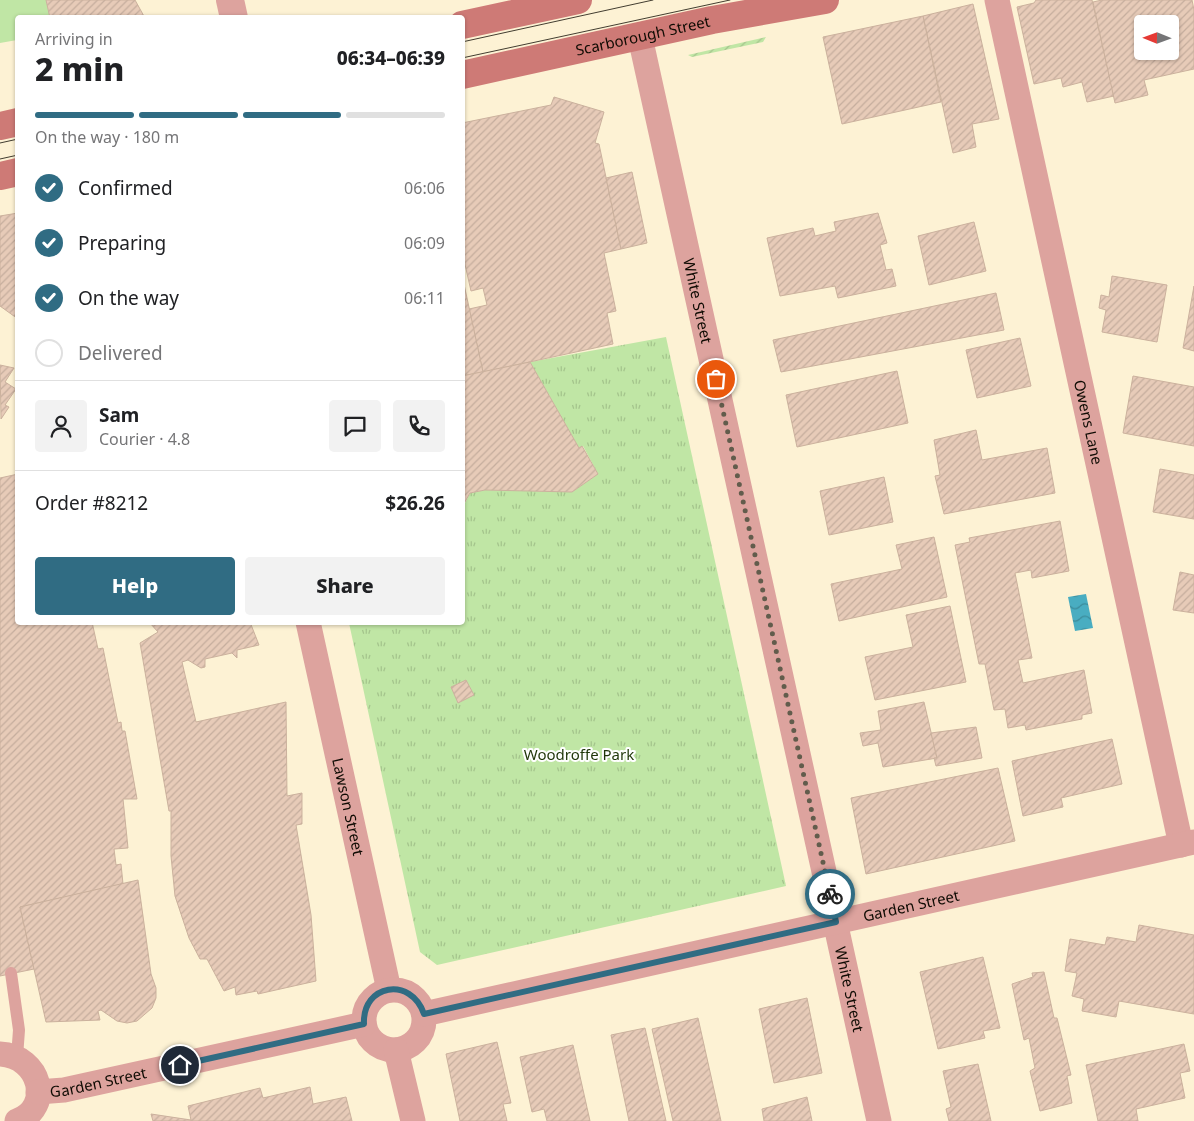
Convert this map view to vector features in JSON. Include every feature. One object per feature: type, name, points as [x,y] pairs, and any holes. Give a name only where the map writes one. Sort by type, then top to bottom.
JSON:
[{"type":"main road","points":[[465,24],[578,0]]},
{"type":"main road","name":"Scarborough Street","points":[[465,74],[758,11],[825,0]]},
{"type":"main road","points":[[0,126],[15,123]]},
{"type":"main road","points":[[0,176],[15,173]]},
{"type":"street","points":[[230,0],[233,15]]},
{"type":"street","name":"Owens Lane","points":[[997,0],[1187,844]]},
{"type":"street","name":"White Street","points":[[640,37],[879,1121]]},
{"type":"street","name":"Lawson Street","points":[[309,625],[388,990]]},
{"type":"street","name":"Garden Street","points":[[424,1014],[1187,844]]},
{"type":"street","points":[[398,989],[415,998],[424,1014],[421,1034],[415,1042],[406,1048],[396,1050],[378,1046],[366,1033],[364,1024],[366,1006],[379,993],[388,990],[398,989]]},
{"type":"street","name":"Garden Street","points":[[38,1092],[64,1090],[364,1024]]},
{"type":"street","points":[[396,1050],[413,1121]]},
{"type":"street","points":[[8,1055],[26,1062],[38,1081],[38,1092],[29,1112],[17,1121]]},
{"type":"lane","points":[[8,1055],[19,1030],[11,973]]},
{"type":"green space","points":[[0,0],[46,0],[50,15],[15,15],[15,40],[0,43]]},
{"type":"green space","points":[[766,37],[763,42],[692,57],[688,55]]},
{"type":"green space","name":"Woodroffe Park","points":[[666,337],[786,886],[437,965],[420,952],[349,625],[465,625],[465,503],[470,493],[485,490],[572,492],[598,474],[583,446],[579,448],[530,362]]},
{"type":"water","points":[[1086,594],[1093,628],[1075,631],[1068,597]]},
{"type":"building","points":[[46,0],[135,0],[143,15],[49,15]]},
{"type":"building","points":[[1036,0],[1092,0],[1114,96],[1087,102],[1082,82],[1063,87],[1061,78],[1034,84],[1017,7],[1034,3]]},
{"type":"building","points":[[1102,0],[1192,0],[1194,10],[1194,69],[1144,80],[1148,95],[1115,103],[1093,2]]},
{"type":"building","points":[[973,4],[999,119],[972,124],[976,147],[953,153],[923,16]]},
{"type":"building","points":[[923,16],[941,102],[842,124],[823,37]]},
{"type":"building","points":[[554,97],[604,112],[595,143],[599,144],[621,249],[604,253],[616,311],[607,313],[613,344],[483,372],[469,309],[487,305],[483,288],[471,291],[465,264],[465,122],[551,105]]},
{"type":"building","points":[[632,172],[647,243],[621,249],[606,178]]},
{"type":"building","points":[[878,213],[887,243],[880,245],[886,270],[892,269],[896,286],[838,298],[835,286],[780,296],[767,238],[813,228],[815,236],[836,231],[834,222]]},
{"type":"building","points":[[15,214],[15,317],[0,306],[0,216]]},
{"type":"building","points":[[974,222],[986,271],[929,285],[918,236]]},
{"type":"building","points":[[1112,276],[1167,285],[1157,342],[1102,332],[1106,310],[1099,308],[1101,295],[1109,297]]},
{"type":"building","points":[[1194,286],[1194,351],[1183,348]]},
{"type":"building","points":[[465,289],[483,372],[465,375]]},
{"type":"building","points":[[996,293],[1004,330],[781,372],[773,340]]},
{"type":"building","points":[[1020,338],[1031,386],[977,398],[966,350]]},
{"type":"building","points":[[530,362],[579,448],[582,446],[598,474],[572,492],[485,490],[470,493],[465,502],[465,375]]},
{"type":"building","points":[[0,365],[14,368],[5,382],[15,388],[5,405],[9,407],[1,419]]},
{"type":"building","points":[[897,371],[908,423],[797,447],[786,395]]},
{"type":"building","points":[[1133,376],[1194,387],[1194,446],[1123,433]]},
{"type":"building","points":[[976,430],[982,460],[1047,448],[1055,493],[944,514],[935,476],[940,475],[934,440]]},
{"type":"building","points":[[1160,469],[1194,475],[1194,519],[1153,512]]},
{"type":"building","points":[[15,475],[15,625],[93,625],[98,649],[103,648],[118,723],[121,722],[122,731],[125,731],[137,799],[123,799],[128,848],[114,849],[116,865],[121,864],[123,884],[20,907],[34,969],[0,976],[0,478]]},
{"type":"building","points":[[884,477],[893,522],[829,535],[820,491]]},
{"type":"building","points":[[1060,521],[1069,571],[1032,578],[1031,570],[1015,573],[1032,658],[1018,660],[1023,683],[1084,670],[1092,713],[1082,715],[1082,719],[1026,730],[1025,725],[1008,728],[1005,709],[994,710],[985,664],[979,664],[955,545],[970,542],[969,538]]},
{"type":"building","points":[[934,537],[947,597],[839,621],[831,584],[902,569],[896,545]]},
{"type":"building","points":[[1180,572],[1194,575],[1194,613],[1173,610]]},
{"type":"building","points":[[950,606],[966,682],[875,700],[865,657],[913,647],[906,615]]},
{"type":"building","points":[[152,625],[251,625],[259,645],[237,650],[237,658],[232,653],[205,659],[205,667],[201,668],[188,660],[182,662],[196,722],[286,702],[287,796],[302,793],[302,824],[296,825],[311,915],[316,981],[258,994],[257,991],[236,995],[235,987],[224,991],[207,959],[200,959],[189,938],[175,896],[171,856],[171,811],[169,811],[140,643],[158,632]]},
{"type":"building","points":[[466,680],[474,695],[458,703],[451,687]]},
{"type":"building","points":[[924,702],[937,758],[883,767],[878,743],[863,746],[860,733],[881,730],[878,711]]},
{"type":"building","points":[[976,727],[982,758],[936,766],[934,758],[937,758],[931,733]]},
{"type":"building","points":[[1112,739],[1122,784],[1061,798],[1063,807],[1023,816],[1012,761]]},
{"type":"building","points":[[998,768],[1015,841],[866,874],[851,798]]},
{"type":"building","points":[[138,880],[151,974],[156,988],[156,998],[152,1008],[137,1021],[127,1023],[117,1021],[101,1010],[98,1011],[100,1020],[46,1022],[20,907]]},
{"type":"building","points":[[1139,925],[1194,935],[1194,1014],[1119,1001],[1116,1017],[1082,1011],[1084,999],[1072,996],[1077,973],[1065,971],[1070,939],[1105,945],[1107,937],[1136,942]]},
{"type":"building","points":[[983,957],[1000,1028],[983,1031],[985,1038],[938,1049],[920,972]]},
{"type":"building","points":[[1044,972],[1054,1018],[1057,1018],[1071,1075],[1067,1076],[1072,1103],[1040,1111],[1030,1071],[1035,1068],[1029,1038],[1024,1040],[1012,984],[1033,977],[1032,973]]},
{"type":"building","points":[[807,998],[822,1073],[774,1083],[759,1009]]},
{"type":"building","points":[[698,1018],[721,1121],[673,1121],[652,1029]]},
{"type":"building","points":[[645,1028],[666,1121],[629,1121],[611,1035]]},
{"type":"building","points":[[497,1042],[511,1103],[503,1104],[507,1121],[460,1121],[446,1054]]},
{"type":"building","points":[[1184,1044],[1190,1071],[1180,1073],[1185,1098],[1136,1109],[1138,1121],[1098,1121],[1086,1065]]},
{"type":"building","points":[[573,1045],[590,1121],[547,1121],[544,1109],[532,1112],[520,1057]]},
{"type":"building","points":[[978,1064],[991,1121],[949,1121],[946,1109],[951,1107],[943,1071]]},
{"type":"building","points":[[310,1087],[313,1104],[346,1097],[352,1121],[153,1121],[151,1114],[191,1120],[188,1106],[260,1088],[263,1098]]},
{"type":"building","points":[[807,1097],[812,1121],[764,1121],[762,1109]]},
{"type":"tram line","points":[[465,41],[653,0]]},
{"type":"tram line","points":[[465,57],[730,0]]},
{"type":"tram line","points":[[0,143],[15,140]]},
{"type":"tram line","points":[[0,159],[15,156]]},
{"type":"way so far","points":[[716,379],[830,894]]},
{"type":"route","points":[[180,1065],[305,1039],[364,1024],[366,1006],[379,993],[388,990],[398,989],[407,992],[415,998],[424,1014],[836,922],[830,894]]}]
